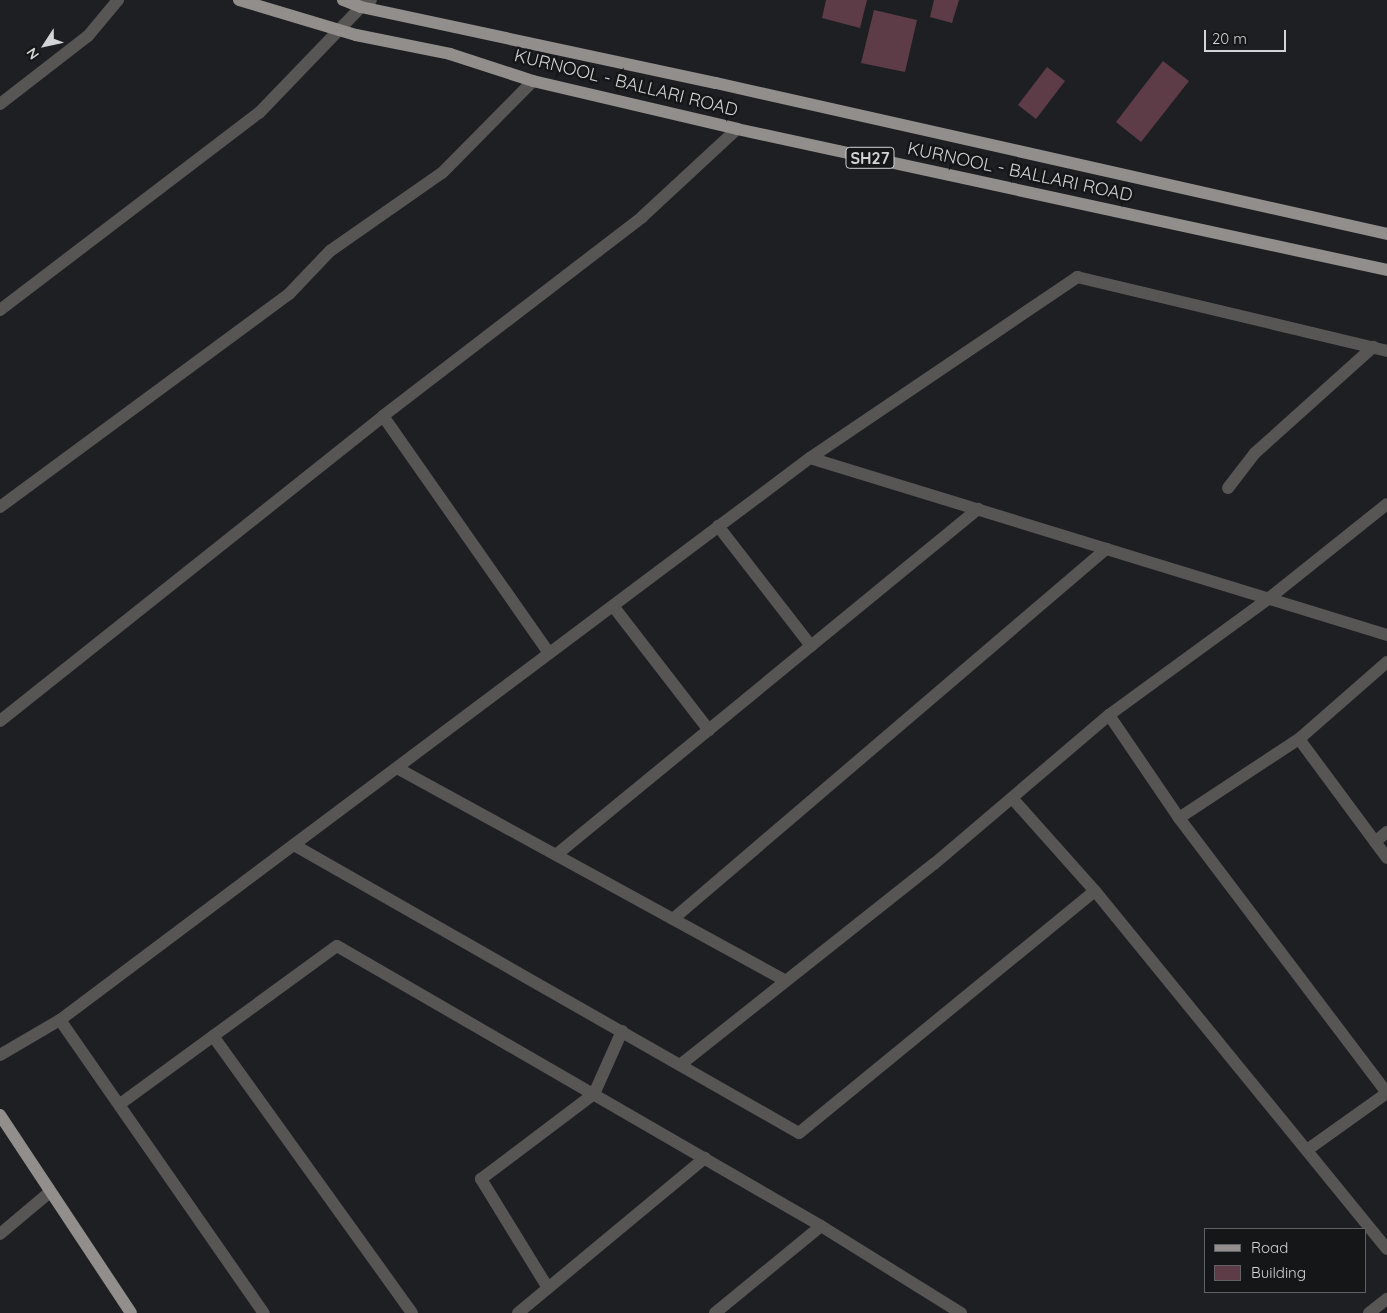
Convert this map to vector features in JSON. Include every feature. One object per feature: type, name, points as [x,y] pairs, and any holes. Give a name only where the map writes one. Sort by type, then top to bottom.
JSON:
[{"type":"main road","name":"SH27","points":[[239,0],[340,30]]},
{"type":"main road","name":"SH27","points":[[343,0],[366,3],[677,75],[1387,234]]},
{"type":"main road","name":"KURNOOL - BALLARI ROAD","points":[[340,30],[450,54],[533,81],[737,129],[1387,270]]},
{"type":"main road","points":[[0,1115],[131,1313]]},
{"type":"street","points":[[0,104],[88,36],[118,0]]},
{"type":"street","points":[[0,310],[259,113],[366,3]]},
{"type":"street","points":[[0,507],[288,294],[330,251],[442,173],[533,81]]},
{"type":"street","points":[[0,721],[383,416],[642,217],[737,129]]},
{"type":"street","points":[[0,1056],[60,1020],[810,458],[1077,277],[1387,351]]},
{"type":"street","points":[[1228,488],[1255,453],[1372,347]]},
{"type":"street","points":[[383,416],[549,654]]},
{"type":"street","points":[[810,458],[1387,635]]},
{"type":"street","points":[[680,1065],[934,864],[1109,715],[1268,599],[1387,504]]},
{"type":"street","points":[[556,855],[978,509]]},
{"type":"street","points":[[718,526],[811,646]]},
{"type":"street","points":[[673,919],[1106,548]]},
{"type":"street","points":[[613,606],[709,730]]},
{"type":"street","points":[[1179,818],[1300,739],[1387,662]]},
{"type":"street","points":[[1109,715],[1179,818],[1387,1093],[1306,1150]]},
{"type":"street","points":[[1300,739],[1387,858]]},
{"type":"street","points":[[396,768],[786,981]]},
{"type":"street","points":[[1012,798],[1095,890],[1387,1249]]},
{"type":"street","points":[[1375,842],[1387,832]]},
{"type":"street","points":[[294,845],[799,1133],[1095,890]]},
{"type":"street","points":[[120,1104],[337,946],[821,1226],[960,1313]]},
{"type":"street","points":[[60,1020],[264,1313]]},
{"type":"street","points":[[548,1288],[481,1179],[594,1094],[622,1031]]},
{"type":"street","points":[[213,1036],[412,1313]]},
{"type":"street","points":[[518,1313],[705,1158]]},
{"type":"street","points":[[0,1234],[50,1192]]},
{"type":"street","points":[[721,1311],[821,1226]]},
{"type":"street","points":[[1369,1313],[1387,1299]]},
{"type":"building","points":[[826,0],[867,0],[860,28],[822,18]]},
{"type":"building","points":[[934,0],[959,0],[952,23],[930,17]]},
{"type":"building","points":[[874,10],[917,20],[905,72],[861,63]]},
{"type":"building","points":[[1163,61],[1189,81],[1141,142],[1116,122]]},
{"type":"building","points":[[1047,67],[1065,81],[1036,119],[1018,105]]}]
